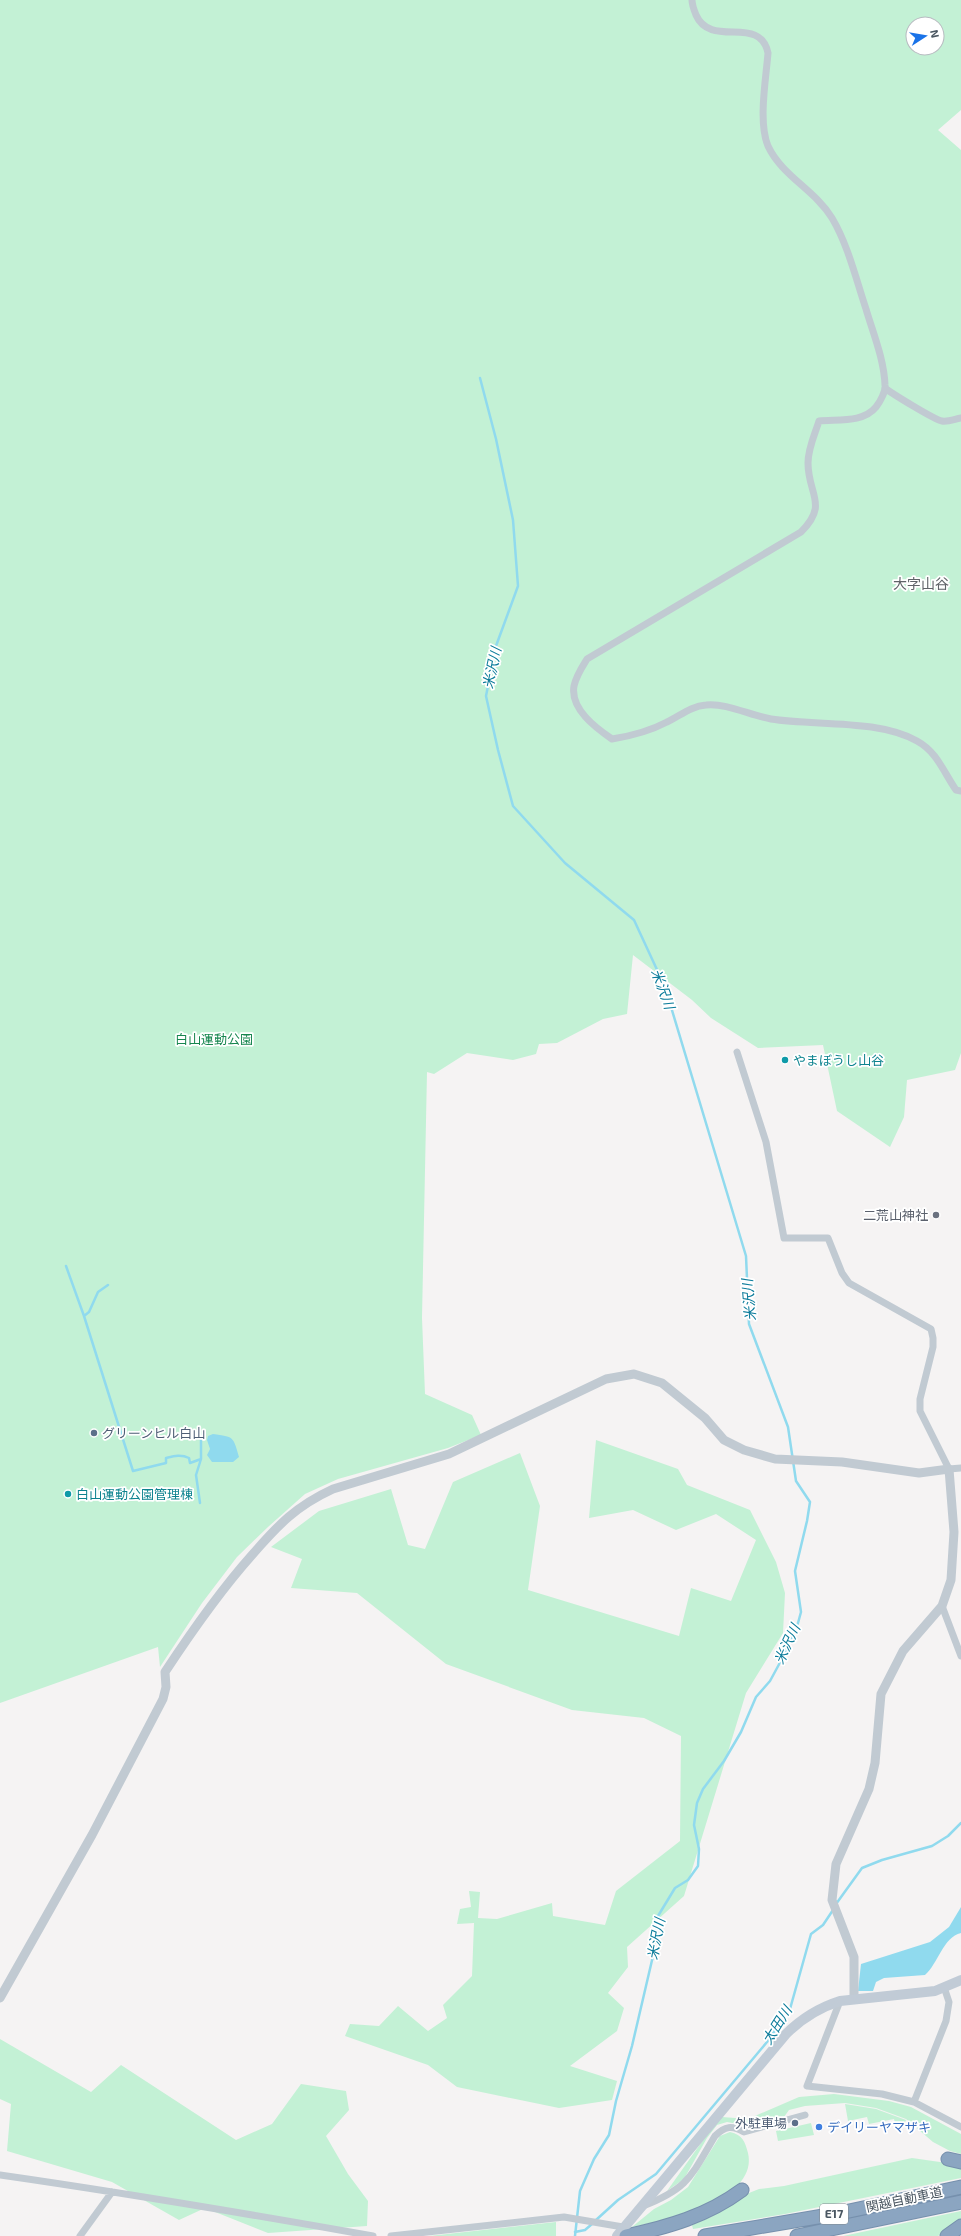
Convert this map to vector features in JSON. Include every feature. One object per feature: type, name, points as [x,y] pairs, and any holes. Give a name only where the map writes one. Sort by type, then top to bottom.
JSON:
[{"type":"highway","points":[[948,2159],[961,2162]]},
{"type":"highway","name":"関越自動車道","points":[[705,2236],[835,2214],[961,2187]]},
{"type":"highway","points":[[625,2233],[682,2222],[702,2214],[742,2190]]},
{"type":"highway","name":"関越自動車道","points":[[797,2236],[961,2202]]},
{"type":"highway","points":[[947,2236],[961,2226]]},
{"type":"main road","points":[[616,2236],[625,2233],[643,2206],[801,2018],[827,2005],[840,2001],[935,1991],[961,1980]]},
{"type":"street","points":[[692,0],[698,19],[707,28],[720,33],[736,32],[758,35],[766,43],[768,53],[764,128],[768,146],[779,164],[820,203],[832,218],[844,243],[879,350],[885,388],[877,407],[867,415],[852,419],[819,421],[811,443],[808,461],[809,475],[816,503],[815,510],[812,520],[801,532],[587,659],[579,673],[574,688],[581,712],[589,721],[612,739],[633,735],[667,723],[695,707],[707,705],[728,707],[770,719],[896,732],[917,741],[937,756],[956,790],[961,791]]},
{"type":"street","points":[[885,388],[891,394],[912,404],[934,419],[944,422],[961,418]]},
{"type":"street","points":[[737,1052],[766,1142],[784,1238],[828,1238],[842,1273],[849,1283],[931,1329],[933,1338],[933,1347],[920,1399],[920,1412],[949,1469],[954,1532],[951,1580],[942,1606],[903,1651],[881,1694],[875,1762],[869,1789],[836,1864],[832,1900],[854,1958],[854,1999]]},
{"type":"street","points":[[0,1998],[92,1835],[157,1711],[166,1688],[165,1672],[223,1588],[276,1527],[315,1497],[333,1489],[449,1454],[606,1379],[634,1374],[662,1383],[705,1418],[724,1440],[744,1450],[775,1459],[842,1462],[919,1473],[961,1468]]},
{"type":"street","points":[[942,1606],[961,1656]]},
{"type":"street","points":[[914,2102],[946,2021],[949,2002],[944,1987]]},
{"type":"street","points":[[840,2001],[807,2086],[882,2094],[914,2102],[961,2127]]},
{"type":"street","points":[[643,2206],[668,2196],[689,2180],[715,2136],[721,2130],[728,2127],[744,2132],[805,2115]]},
{"type":"street","points":[[0,2175],[112,2192],[141,2198],[184,2202],[373,2236]]},
{"type":"street","points":[[80,2236],[112,2192]]},
{"type":"street","points":[[391,2236],[564,2217],[625,2233]]},
{"type":"green space","name":"白山運動公園","points":[[0,0],[961,0],[961,110],[938,130],[961,150],[961,1053],[955,1070],[907,1080],[904,1117],[890,1147],[837,1111],[823,1045],[758,1048],[711,1018],[692,1000],[633,955],[627,1014],[603,1019],[557,1043],[539,1044],[536,1054],[513,1060],[467,1053],[434,1074],[427,1072],[422,1318],[425,1394],[472,1415],[481,1435],[448,1448],[338,1479],[305,1494],[237,1557],[202,1603],[160,1667],[158,1647],[0,1703]]},
{"type":"green space","points":[[596,1440],[678,1469],[687,1485],[750,1510],[776,1562],[785,1593],[783,1633],[746,1693],[684,1896],[627,1947],[628,1967],[608,1993],[624,2008],[617,2031],[570,2066],[617,2081],[612,2100],[559,2108],[457,2087],[428,2065],[345,2036],[350,2024],[379,2026],[398,2006],[428,2031],[447,2018],[443,2005],[472,1976],[474,1923],[457,1924],[460,1909],[471,1907],[469,1891],[480,1892],[478,1918],[497,1919],[552,1903],[553,1916],[605,1925],[616,1891],[680,1841],[681,1736],[644,1718],[572,1710],[446,1664],[357,1593],[291,1588],[302,1559],[271,1547],[319,1511],[391,1489],[408,1545],[425,1549],[453,1482],[520,1453],[540,1506],[528,1590],[679,1636],[691,1588],[731,1601],[756,1540],[716,1514],[676,1530],[633,1510],[589,1518]]},
{"type":"green space","points":[[0,2039],[91,2092],[121,2065],[236,2140],[272,2124],[301,2084],[346,2091],[349,2110],[326,2136],[348,2174],[368,2201],[367,2226],[268,2233],[205,2208],[179,2220],[112,2182],[7,2151],[11,2104],[0,2099]]},
{"type":"green space","points":[[834,2094],[889,2101],[911,2107],[961,2134],[961,2154],[950,2151],[933,2142],[906,2119],[876,2108],[845,2103],[805,2106],[789,2110],[784,2117],[761,2124],[749,2126],[727,2122],[717,2125],[707,2138],[684,2179],[667,2191],[706,2136],[722,2117],[748,2119],[799,2097]]},
{"type":"green space","points":[[845,2104],[876,2109],[906,2120],[905,2122],[895,2123],[894,2119],[869,2124],[867,2117],[848,2121]]},
{"type":"green space","points":[[811,2123],[814,2135],[778,2141],[776,2131]]},
{"type":"green space","points":[[730,2132],[741,2137],[748,2153],[747,2170],[739,2184],[724,2196],[706,2206],[665,2220],[632,2227],[654,2209],[671,2200],[688,2187],[720,2136]]},
{"type":"green space","points":[[912,2158],[961,2165],[961,2178],[785,2214],[693,2229],[692,2225],[711,2217],[749,2193],[759,2189],[784,2186]]},
{"type":"green space","points":[[961,2211],[961,2221],[938,2236],[843,2236]]},
{"type":"green space","points":[[556,2222],[556,2236],[429,2236]]},
{"type":"water","points":[[213,1434],[232,1439],[239,1457],[233,1462],[212,1462],[207,1455],[210,1449],[207,1440],[208,1436]]},
{"type":"water","points":[[961,1907],[961,1933],[945,1945],[930,1970],[925,1975],[884,1978],[876,1982],[873,1991],[858,1991],[861,1964],[930,1942],[949,1927]]},
{"type":"waterway","name":"米沢川","points":[[480,378],[496,439],[513,520],[518,586],[496,646],[486,696],[498,750],[513,806],[565,863],[634,920],[665,987],[746,1256],[749,1324],[788,1427],[796,1481],[810,1502],[795,1571],[801,1612],[798,1623],[783,1657],[770,1681],[756,1697],[741,1732],[724,1761],[703,1789],[697,1803],[694,1825],[699,1849],[698,1866],[688,1880],[675,1888],[658,1916],[653,1956],[632,2046],[616,2101],[609,2135],[594,2159],[580,2191],[575,2236]]},
{"type":"waterway","points":[[66,1266],[84,1316]]},
{"type":"waterway","points":[[108,1285],[98,1292],[89,1312],[84,1316],[133,1471],[166,1463],[166,1458],[175,1456],[189,1458],[190,1463],[201,1459]]},
{"type":"waterway","points":[[200,1503],[196,1475],[201,1459],[201,1438]]},
{"type":"waterway","name":"太田川","points":[[836,1904],[862,1868],[882,1860],[932,1846],[948,1836],[961,1823]]},
{"type":"waterway","name":"太田川","points":[[596,2220],[618,2200],[656,2174],[767,2042],[790,2009],[811,1934],[823,1925],[833,1910]]},
{"type":"waterway","name":"太田川","points":[[575,2232],[585,2230],[592,2224]]},
{"type":"place","name":"やまぼうし山谷","points":[[785,1060]]},
{"type":"place","name":"二荒山神社","points":[[936,1215]]},
{"type":"place","name":"グリーンヒル白山","points":[[94,1433]]},
{"type":"place","name":"白山運動公園管理棟","points":[[68,1494]]},
{"type":"place","name":"外駐車場","points":[[795,2123]]},
{"type":"place","name":"デイリーヤマザキ","points":[[819,2127]]},
{"type":"district","name":"大字山谷","points":[[921,584]]}]
